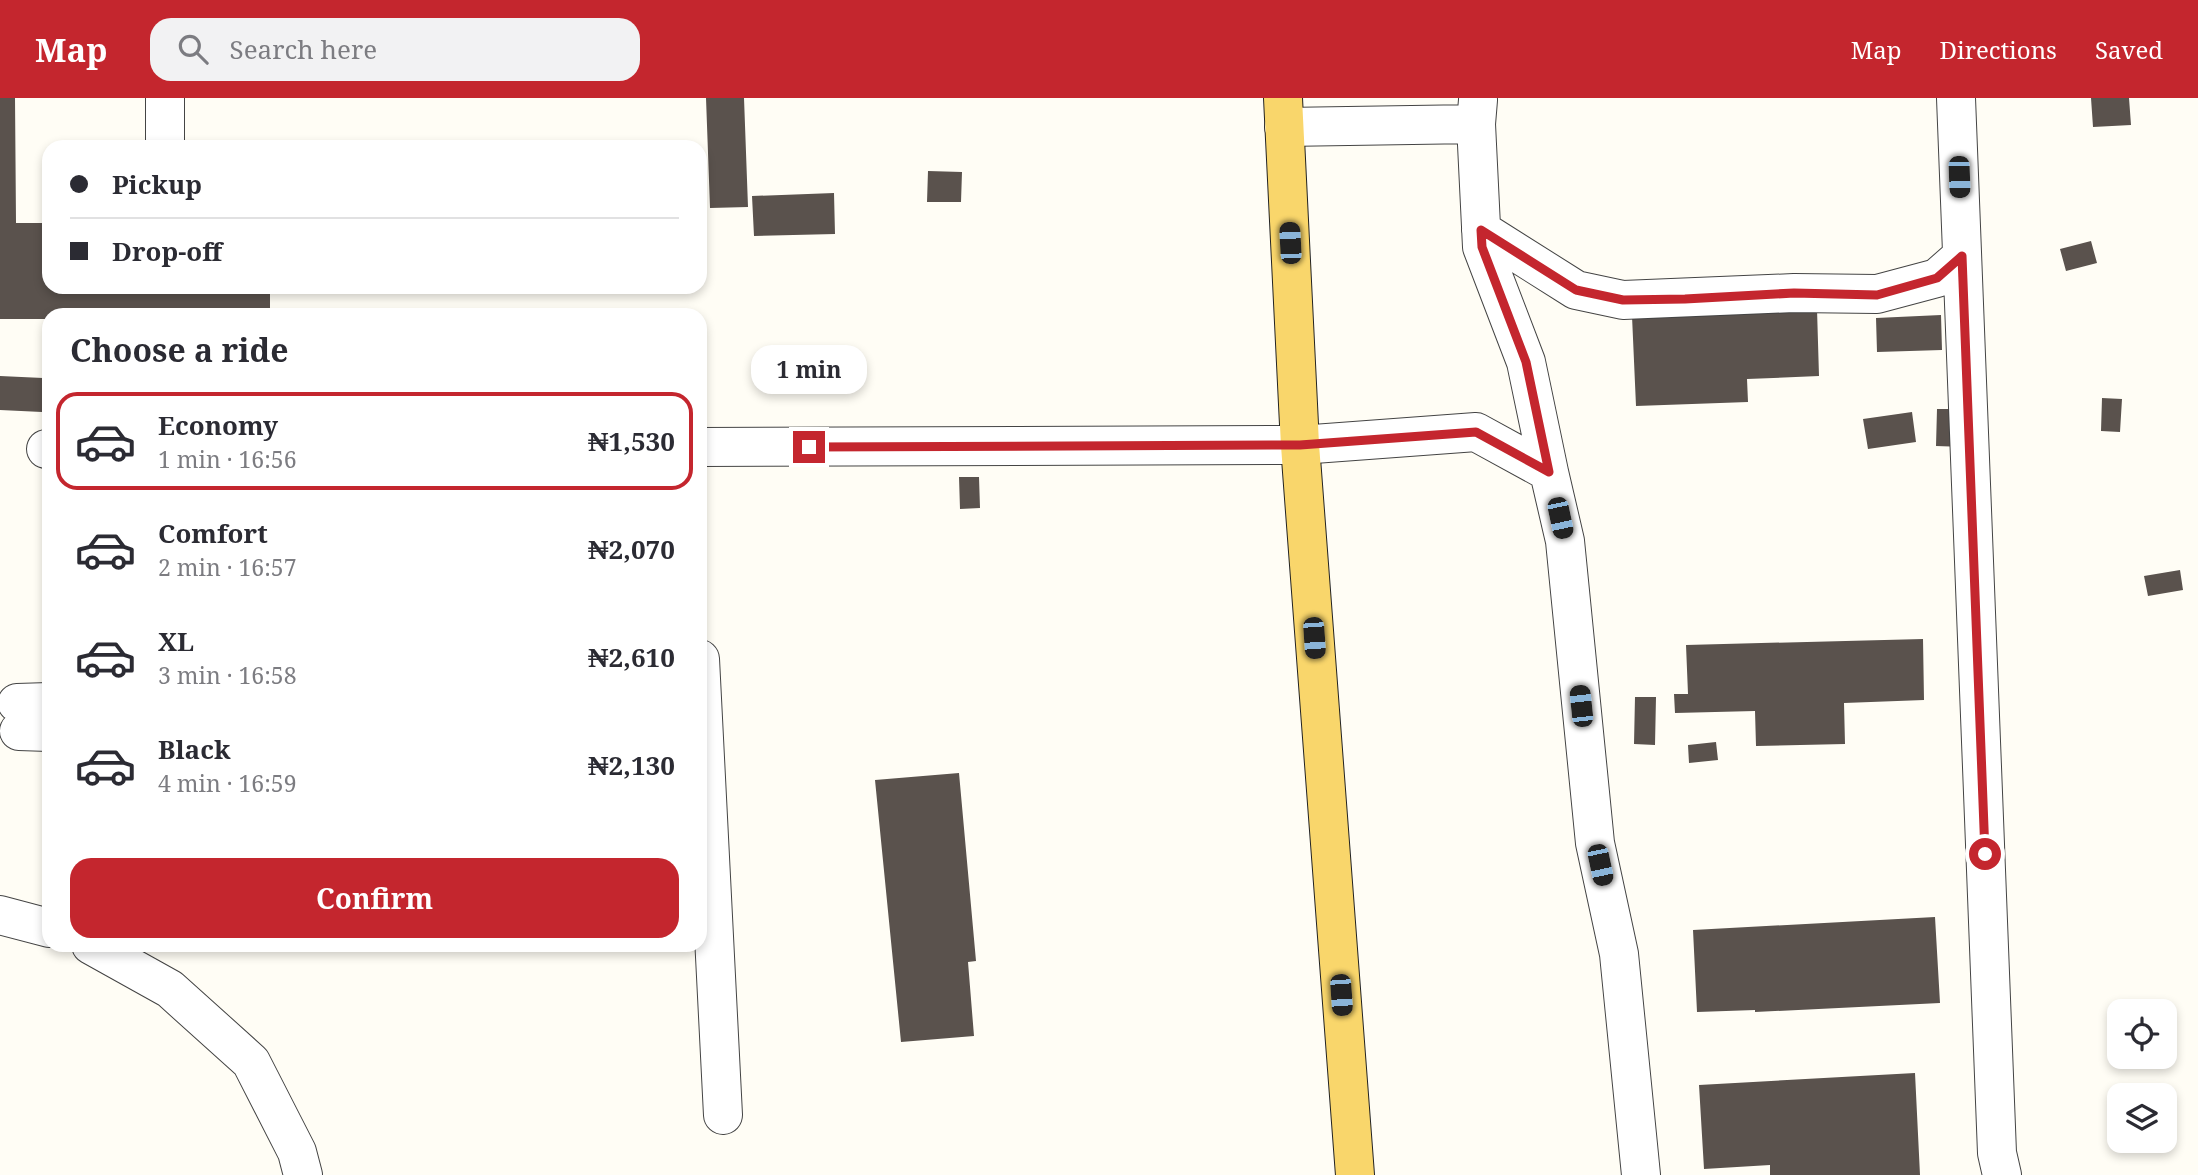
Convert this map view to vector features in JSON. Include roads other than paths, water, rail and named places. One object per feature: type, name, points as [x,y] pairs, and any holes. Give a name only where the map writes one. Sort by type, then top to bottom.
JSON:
[{"type":"main road","points":[[1283,113],[1300,445],[1355,1175]]},
{"type":"street","points":[[165,98],[165,140]]},
{"type":"street","points":[[1956,98],[1997,1153],[2002,1175]]},
{"type":"street","points":[[1283,113],[1477,111],[1482,247],[1526,362],[1565,541],[1595,843],[1619,954],[1641,1175]]},
{"type":"street","points":[[1481,230],[1576,290],[1623,300],[1794,293],[1877,295],[1937,278],[1962,256]]},
{"type":"street","points":[[707,447],[1300,445],[1476,432],[1549,472]]},
{"type":"street","points":[[707,798],[723,1115]]},
{"type":"street","points":[[0,915],[42,926]]},
{"type":"street","points":[[104,952],[170,989],[251,1062],[297,1152],[303,1175]]}]
